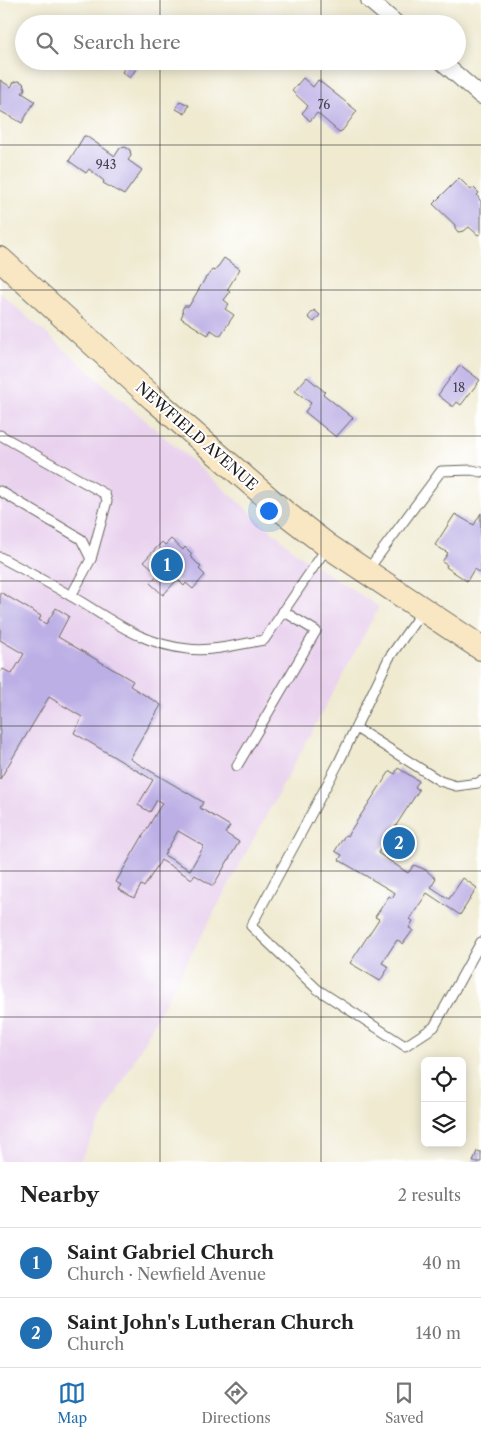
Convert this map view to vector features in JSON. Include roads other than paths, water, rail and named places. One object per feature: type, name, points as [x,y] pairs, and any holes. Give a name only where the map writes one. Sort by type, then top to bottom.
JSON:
[{"type":"main road","name":"NEWFIELD AVENUE","points":[[1,263],[284,512],[328,546],[481,648]]},
{"type":"street","points":[[369,0],[386,15]]},
{"type":"street","points":[[451,70],[481,96]]},
{"type":"lane","points":[[0,435],[105,494],[107,501],[90,559],[71,596]]},
{"type":"lane","points":[[366,572],[441,471],[472,470],[481,472]]},
{"type":"lane","points":[[0,491],[82,539],[90,559]]},
{"type":"lane","points":[[0,557],[71,596],[131,633],[160,644],[190,649],[222,647],[264,640],[328,546]]},
{"type":"lane","points":[[423,610],[389,658],[338,764],[251,926],[317,989],[405,1046],[434,1027],[481,942]]},
{"type":"lane","points":[[237,766],[316,631],[283,611]]},
{"type":"lane","points":[[356,728],[440,781],[456,786],[481,781]]},
{"type":"place","name":"Saint Gabriel Church","points":[[167,565]]},
{"type":"place","name":"Saint John's Lutheran Church","points":[[399,843]]}]
